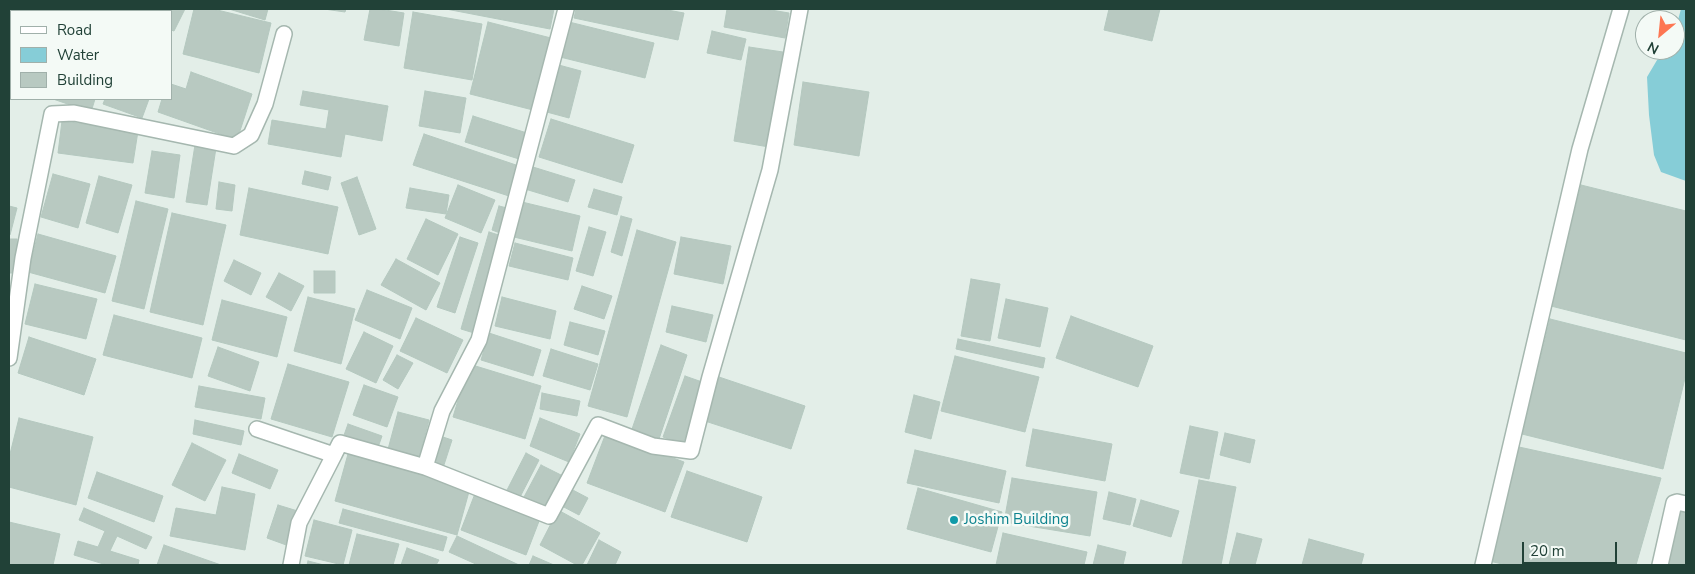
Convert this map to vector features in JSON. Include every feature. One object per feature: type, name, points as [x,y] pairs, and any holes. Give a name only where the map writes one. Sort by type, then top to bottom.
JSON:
[{"type":"street","points":[[425,466],[442,411],[479,340],[566,9]]},
{"type":"street","points":[[291,565],[299,523],[340,443],[425,466],[549,516],[598,425],[652,446],[691,451],[710,377],[770,170],[800,9]]},
{"type":"street","points":[[1483,565],[1580,149],[1621,9]]},
{"type":"street","points":[[9,358],[23,258],[52,114],[74,113],[234,146],[251,135],[265,104],[284,34]]},
{"type":"street","points":[[257,429],[334,454]]},
{"type":"street","points":[[1660,565],[1674,503],[1686,504]]},
{"type":"water","points":[[1686,9],[1686,181],[1661,172],[1654,155],[1647,77],[1657,60],[1685,60],[1685,10],[1681,10]]},
{"type":"building","points":[[185,9],[174,31],[172,30],[172,10],[148,10]]},
{"type":"building","points":[[194,9],[213,9],[271,23],[259,73],[183,54]]},
{"type":"building","points":[[229,9],[268,9],[265,20]]},
{"type":"building","points":[[324,9],[346,9],[345,12]]},
{"type":"building","points":[[370,9],[404,13],[399,46],[364,40]]},
{"type":"building","points":[[446,9],[554,9],[550,29]]},
{"type":"building","points":[[576,9],[662,9],[684,13],[678,40],[574,18]]},
{"type":"building","points":[[727,9],[765,9],[789,13],[785,38],[724,27]]},
{"type":"building","points":[[1109,9],[1160,9],[1152,41],[1104,30]]},
{"type":"building","points":[[413,12],[482,24],[472,80],[404,68]]},
{"type":"building","points":[[488,22],[551,38],[533,110],[470,94]]},
{"type":"building","points":[[569,22],[654,43],[645,78],[560,57]]},
{"type":"building","points":[[712,31],[746,39],[741,60],[707,53]]},
{"type":"building","points":[[9,42],[10,60],[9,59]]},
{"type":"building","points":[[749,47],[783,52],[769,147],[734,141]]},
{"type":"building","points":[[555,64],[581,71],[569,118],[543,111]]},
{"type":"building","points":[[9,70],[10,70],[10,87]]},
{"type":"building","points":[[191,72],[252,94],[237,140],[158,112],[162,100],[172,100],[172,84],[186,89]]},
{"type":"building","points":[[803,82],[869,92],[859,156],[794,145]]},
{"type":"building","points":[[303,91],[388,106],[382,141],[345,134],[341,157],[268,144],[272,120],[326,129],[329,110],[300,105]]},
{"type":"building","points":[[425,91],[466,98],[460,133],[419,126]]},
{"type":"building","points":[[56,100],[95,100],[91,112]]},
{"type":"building","points":[[105,100],[149,100],[142,118],[103,104]]},
{"type":"building","points":[[473,116],[527,133],[519,159],[465,142]]},
{"type":"building","points":[[551,119],[634,145],[622,183],[539,157]]},
{"type":"building","points":[[62,121],[138,131],[133,163],[58,153]]},
{"type":"building","points":[[424,134],[519,166],[509,196],[413,165]]},
{"type":"building","points":[[195,145],[216,148],[207,205],[186,202]]},
{"type":"building","points":[[152,151],[180,155],[174,198],[145,193]]},
{"type":"building","points":[[533,167],[575,180],[568,202],[525,189]]},
{"type":"building","points":[[305,171],[331,177],[328,190],[302,184]]},
{"type":"building","points":[[53,174],[90,184],[78,228],[41,217]]},
{"type":"building","points":[[99,176],[132,185],[118,233],[86,223]]},
{"type":"building","points":[[357,177],[376,229],[359,235],[341,183]]},
{"type":"building","points":[[219,182],[235,185],[232,211],[216,209]]},
{"type":"building","points":[[458,185],[495,200],[481,233],[445,218]]},
{"type":"building","points":[[1581,185],[1686,211],[1686,340],[1551,306]]},
{"type":"building","points":[[249,188],[338,207],[328,254],[240,235]]},
{"type":"building","points":[[410,188],[449,195],[446,214],[406,208]]},
{"type":"building","points":[[594,189],[622,197],[617,215],[588,207]]},
{"type":"building","points":[[136,201],[168,209],[144,309],[112,301]]},
{"type":"building","points":[[522,202],[580,216],[572,251],[514,237]]},
{"type":"building","points":[[9,206],[17,208],[10,235],[9,235]]},
{"type":"building","points":[[499,206],[507,208],[500,233],[492,230]]},
{"type":"building","points":[[172,213],[226,225],[203,325],[150,312]]},
{"type":"building","points":[[621,216],[632,219],[622,256],[611,252]]},
{"type":"building","points":[[426,219],[458,234],[438,275],[407,259]]},
{"type":"building","points":[[589,227],[606,232],[593,276],[576,271]]},
{"type":"building","points":[[637,230],[676,242],[627,417],[588,406]]},
{"type":"building","points":[[489,232],[502,236],[474,333],[461,329]]},
{"type":"building","points":[[38,234],[116,256],[105,293],[28,272]]},
{"type":"building","points":[[460,237],[478,243],[455,313],[437,307]]},
{"type":"building","points":[[681,237],[731,246],[723,284],[674,274]]},
{"type":"building","points":[[9,239],[17,239],[16,273],[9,273]]},
{"type":"building","points":[[515,243],[573,258],[568,280],[509,266]]},
{"type":"building","points":[[396,259],[440,283],[426,310],[381,285]]},
{"type":"building","points":[[234,260],[261,273],[251,295],[224,281]]},
{"type":"building","points":[[314,271],[335,271],[335,293],[314,293]]},
{"type":"building","points":[[279,273],[304,286],[291,311],[266,297]]},
{"type":"building","points":[[971,279],[1000,284],[990,341],[961,336]]},
{"type":"building","points":[[35,284],[97,299],[86,339],[25,324]]},
{"type":"building","points":[[582,286],[612,296],[604,319],[574,309]]},
{"type":"building","points":[[367,290],[412,308],[400,339],[355,320]]},
{"type":"building","points":[[308,297],[355,309],[341,364],[294,351]]},
{"type":"building","points":[[502,297],[556,311],[550,339],[495,326]]},
{"type":"building","points":[[1006,299],[1048,308],[1040,347],[998,338]]},
{"type":"building","points":[[222,300],[287,317],[277,357],[212,340]]},
{"type":"building","points":[[672,306],[713,315],[706,342],[666,332]]},
{"type":"building","points":[[114,315],[202,338],[192,378],[103,355]]},
{"type":"building","points":[[1071,316],[1153,346],[1138,387],[1056,358]]},
{"type":"building","points":[[416,318],[463,340],[447,373],[400,351]]},
{"type":"building","points":[[1550,319],[1686,353],[1686,374],[1663,469],[1522,434]]},
{"type":"building","points":[[570,322],[605,331],[598,355],[564,345]]},
{"type":"building","points":[[364,332],[393,346],[376,383],[346,369]]},
{"type":"building","points":[[489,333],[541,350],[533,376],[481,360]]},
{"type":"building","points":[[29,337],[96,359],[84,395],[18,373]]},
{"type":"building","points":[[958,339],[1045,358],[1043,368],[956,349]]},
{"type":"building","points":[[661,345],[687,355],[658,442],[631,432]]},
{"type":"building","points":[[218,347],[259,362],[250,391],[208,376]]},
{"type":"building","points":[[551,349],[598,364],[590,390],[543,376]]},
{"type":"building","points":[[397,355],[413,363],[398,389],[383,380]]},
{"type":"building","points":[[955,356],[1039,377],[1025,432],[941,411]]},
{"type":"building","points":[[288,364],[349,382],[332,437],[271,419]]},
{"type":"building","points":[[469,364],[541,386],[525,439],[453,417]]},
{"type":"building","points":[[685,376],[705,383],[683,444],[663,437]]},
{"type":"building","points":[[719,377],[805,406],[791,449],[705,421]]},
{"type":"building","points":[[364,385],[398,397],[387,427],[353,415]]},
{"type":"building","points":[[199,386],[265,398],[261,419],[195,407]]},
{"type":"building","points":[[542,393],[580,401],[577,416],[540,409]]},
{"type":"building","points":[[914,395],[940,402],[931,439],[905,432]]},
{"type":"building","points":[[398,412],[429,420],[418,462],[387,453]]},
{"type":"building","points":[[19,418],[93,437],[76,505],[9,487],[9,458]]},
{"type":"building","points":[[540,418],[580,434],[569,462],[530,446]]},
{"type":"building","points":[[195,420],[244,431],[241,445],[193,434]]},
{"type":"building","points":[[348,424],[382,436],[377,450],[343,438]]},
{"type":"building","points":[[1190,426],[1218,432],[1209,479],[1180,473]]},
{"type":"building","points":[[1033,429],[1112,444],[1105,481],[1026,466]]},
{"type":"building","points":[[606,433],[684,462],[665,512],[587,483]]},
{"type":"building","points":[[1225,433],[1255,440],[1250,463],[1220,455]]},
{"type":"building","points":[[440,436],[452,440],[442,471],[430,467]]},
{"type":"building","points":[[192,443],[226,460],[205,501],[172,485]]},
{"type":"building","points":[[1519,447],[1661,478],[1636,565],[1507,565],[1489,561]]},
{"type":"building","points":[[915,450],[1006,471],[999,503],[907,483]]},
{"type":"building","points":[[526,453],[539,460],[519,499],[506,492]]},
{"type":"building","points":[[239,454],[278,470],[270,489],[232,473]]},
{"type":"building","points":[[348,454],[470,488],[457,535],[335,501]]},
{"type":"building","points":[[541,465],[567,478],[550,511],[524,497]]},
{"type":"building","points":[[687,471],[762,497],[747,542],[671,517]]},
{"type":"building","points":[[97,472],[163,496],[154,522],[88,498]]},
{"type":"building","points":[[1012,478],[1097,492],[1090,536],[1004,522]]},
{"type":"building","points":[[1199,480],[1236,487],[1221,565],[1182,565]]},
{"type":"building","points":[[222,487],[255,494],[245,550],[170,536],[176,508],[216,515]]},
{"type":"building","points":[[569,488],[588,498],[579,515],[560,505]]},
{"type":"building","name":"Joshim Building","points":[[918,488],[1002,512],[991,552],[907,529]]},
{"type":"building","points":[[476,491],[541,516],[526,555],[461,530]]},
{"type":"building","points":[[1109,492],[1136,499],[1130,525],[1103,519]]},
{"type":"building","points":[[1141,500],[1179,511],[1171,537],[1133,526]]},
{"type":"building","points":[[278,505],[301,512],[289,546],[267,538]]},
{"type":"building","points":[[84,508],[152,537],[146,549],[117,536],[110,551],[139,560],[138,565],[107,565],[74,555],[78,541],[98,547],[105,531],[79,520]]},
{"type":"building","points":[[343,509],[447,537],[443,551],[339,523]]},
{"type":"building","points":[[558,510],[600,533],[582,565],[577,565],[540,545]]},
{"type":"building","points":[[1679,510],[1686,512],[1686,565],[1662,565]]},
{"type":"building","points":[[314,520],[352,530],[343,565],[305,556]]},
{"type":"building","points":[[9,522],[60,534],[53,565],[9,565]]},
{"type":"building","points":[[1003,533],[1087,552],[1084,565],[996,565]]},
{"type":"building","points":[[1237,533],[1262,539],[1255,565],[1229,565]]},
{"type":"building","points":[[357,534],[399,544],[393,565],[349,565]]},
{"type":"building","points":[[457,536],[519,565],[478,565],[449,552]]},
{"type":"building","points":[[1309,539],[1364,554],[1361,565],[1302,565]]},
{"type":"building","points":[[599,540],[621,552],[615,565],[587,565]]},
{"type":"building","points":[[164,545],[221,565],[157,565]]},
{"type":"building","points":[[1098,545],[1126,552],[1123,565],[1093,565]]},
{"type":"building","points":[[407,548],[439,560],[436,565],[401,565]]},
{"type":"building","points":[[533,556],[554,565],[529,565]]},
{"type":"building","points":[[308,561],[324,565],[307,565]]},
{"type":"place","name":"Joshim Building","points":[[954,520]]}]
